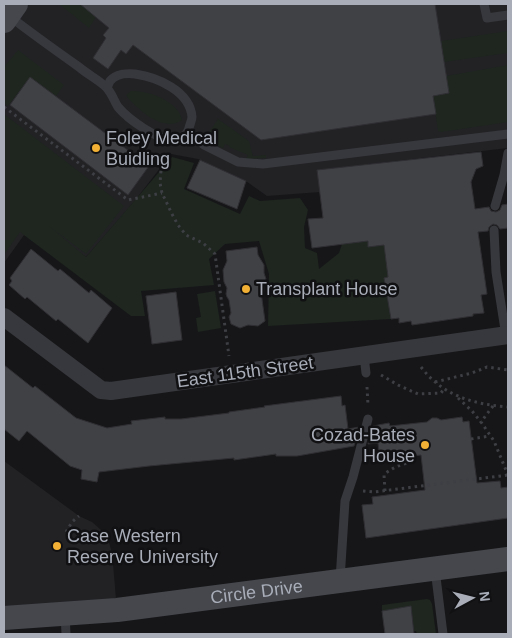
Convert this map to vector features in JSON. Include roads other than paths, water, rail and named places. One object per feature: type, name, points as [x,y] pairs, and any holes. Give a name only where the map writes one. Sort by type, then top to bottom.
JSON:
[{"type":"street","name":"East 115th Street","points":[[4,317],[101,390],[111,391],[507,336]]},
{"type":"street","name":"Circle Drive","points":[[4,618],[65,624],[117,610],[508,559]]},
{"type":"lane","points":[[484,4],[487,18],[508,15]]},
{"type":"lane","points":[[9,13],[24,28],[107,88],[119,108],[148,130],[163,138],[173,140],[178,140],[188,133],[192,118],[190,108],[184,98],[161,81],[144,75],[128,74],[115,77],[110,81],[107,88]]},
{"type":"lane","points":[[188,133],[204,145],[238,162],[263,164],[508,134]]},
{"type":"lane","points":[[495,206],[508,153]]},
{"type":"lane","points":[[494,230],[496,272],[507,336]]},
{"type":"lane","points":[[364,356],[366,374]]},
{"type":"lane","points":[[340,581],[345,501],[368,419]]},
{"type":"lane","points":[[435,568],[443,634]]},
{"type":"place","name":"Foley Medical Buidling","points":[[96,148]]},
{"type":"place","name":"Transplant House","points":[[246,289]]},
{"type":"place","name":"Cozad-Bates House","points":[[425,445]]},
{"type":"place","name":"Case Western Reserve University","points":[[57,546]]}]
